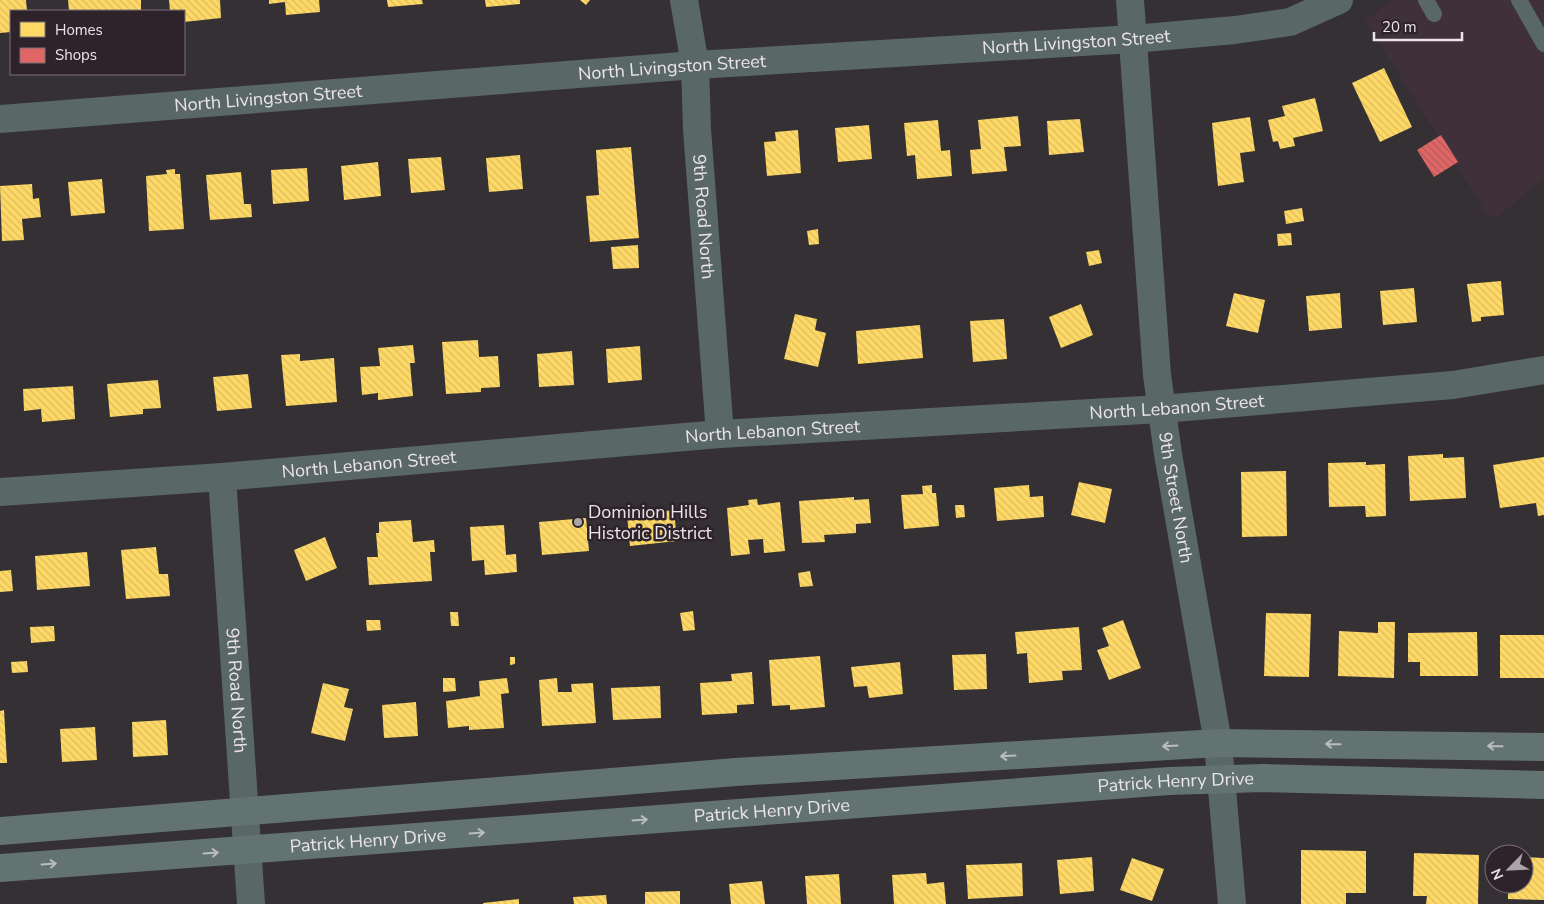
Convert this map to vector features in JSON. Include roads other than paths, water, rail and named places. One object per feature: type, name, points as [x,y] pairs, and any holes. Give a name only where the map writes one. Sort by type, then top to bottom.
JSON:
[{"type":"street","name":"9th Road North","points":[[684,0],[695,65],[697,129],[720,434]]},
{"type":"street","name":"9th Street North","points":[[1130,0],[1161,409],[1218,743],[1232,904]]},
{"type":"street","name":"North Livingston Street","points":[[0,119],[695,65],[1133,39],[1235,30],[1290,22],[1339,0]]},
{"type":"street","name":"North Lebanon Street","points":[[0,492],[222,477],[720,434],[1161,409],[1453,385],[1544,370]]},
{"type":"street","name":"9th Road North","points":[[222,477],[251,904]]},
{"type":"street","name":"Patrick Henry Drive","points":[[0,831],[736,772],[1218,743],[1544,747]]},
{"type":"street","name":"Patrick Henry Drive","points":[[0,868],[1222,778],[1544,785]]},
{"type":"lane","points":[[1519,0],[1544,44]]},
{"type":"place","name":"Dominion Hills Historic District","points":[[578,522]]}]
